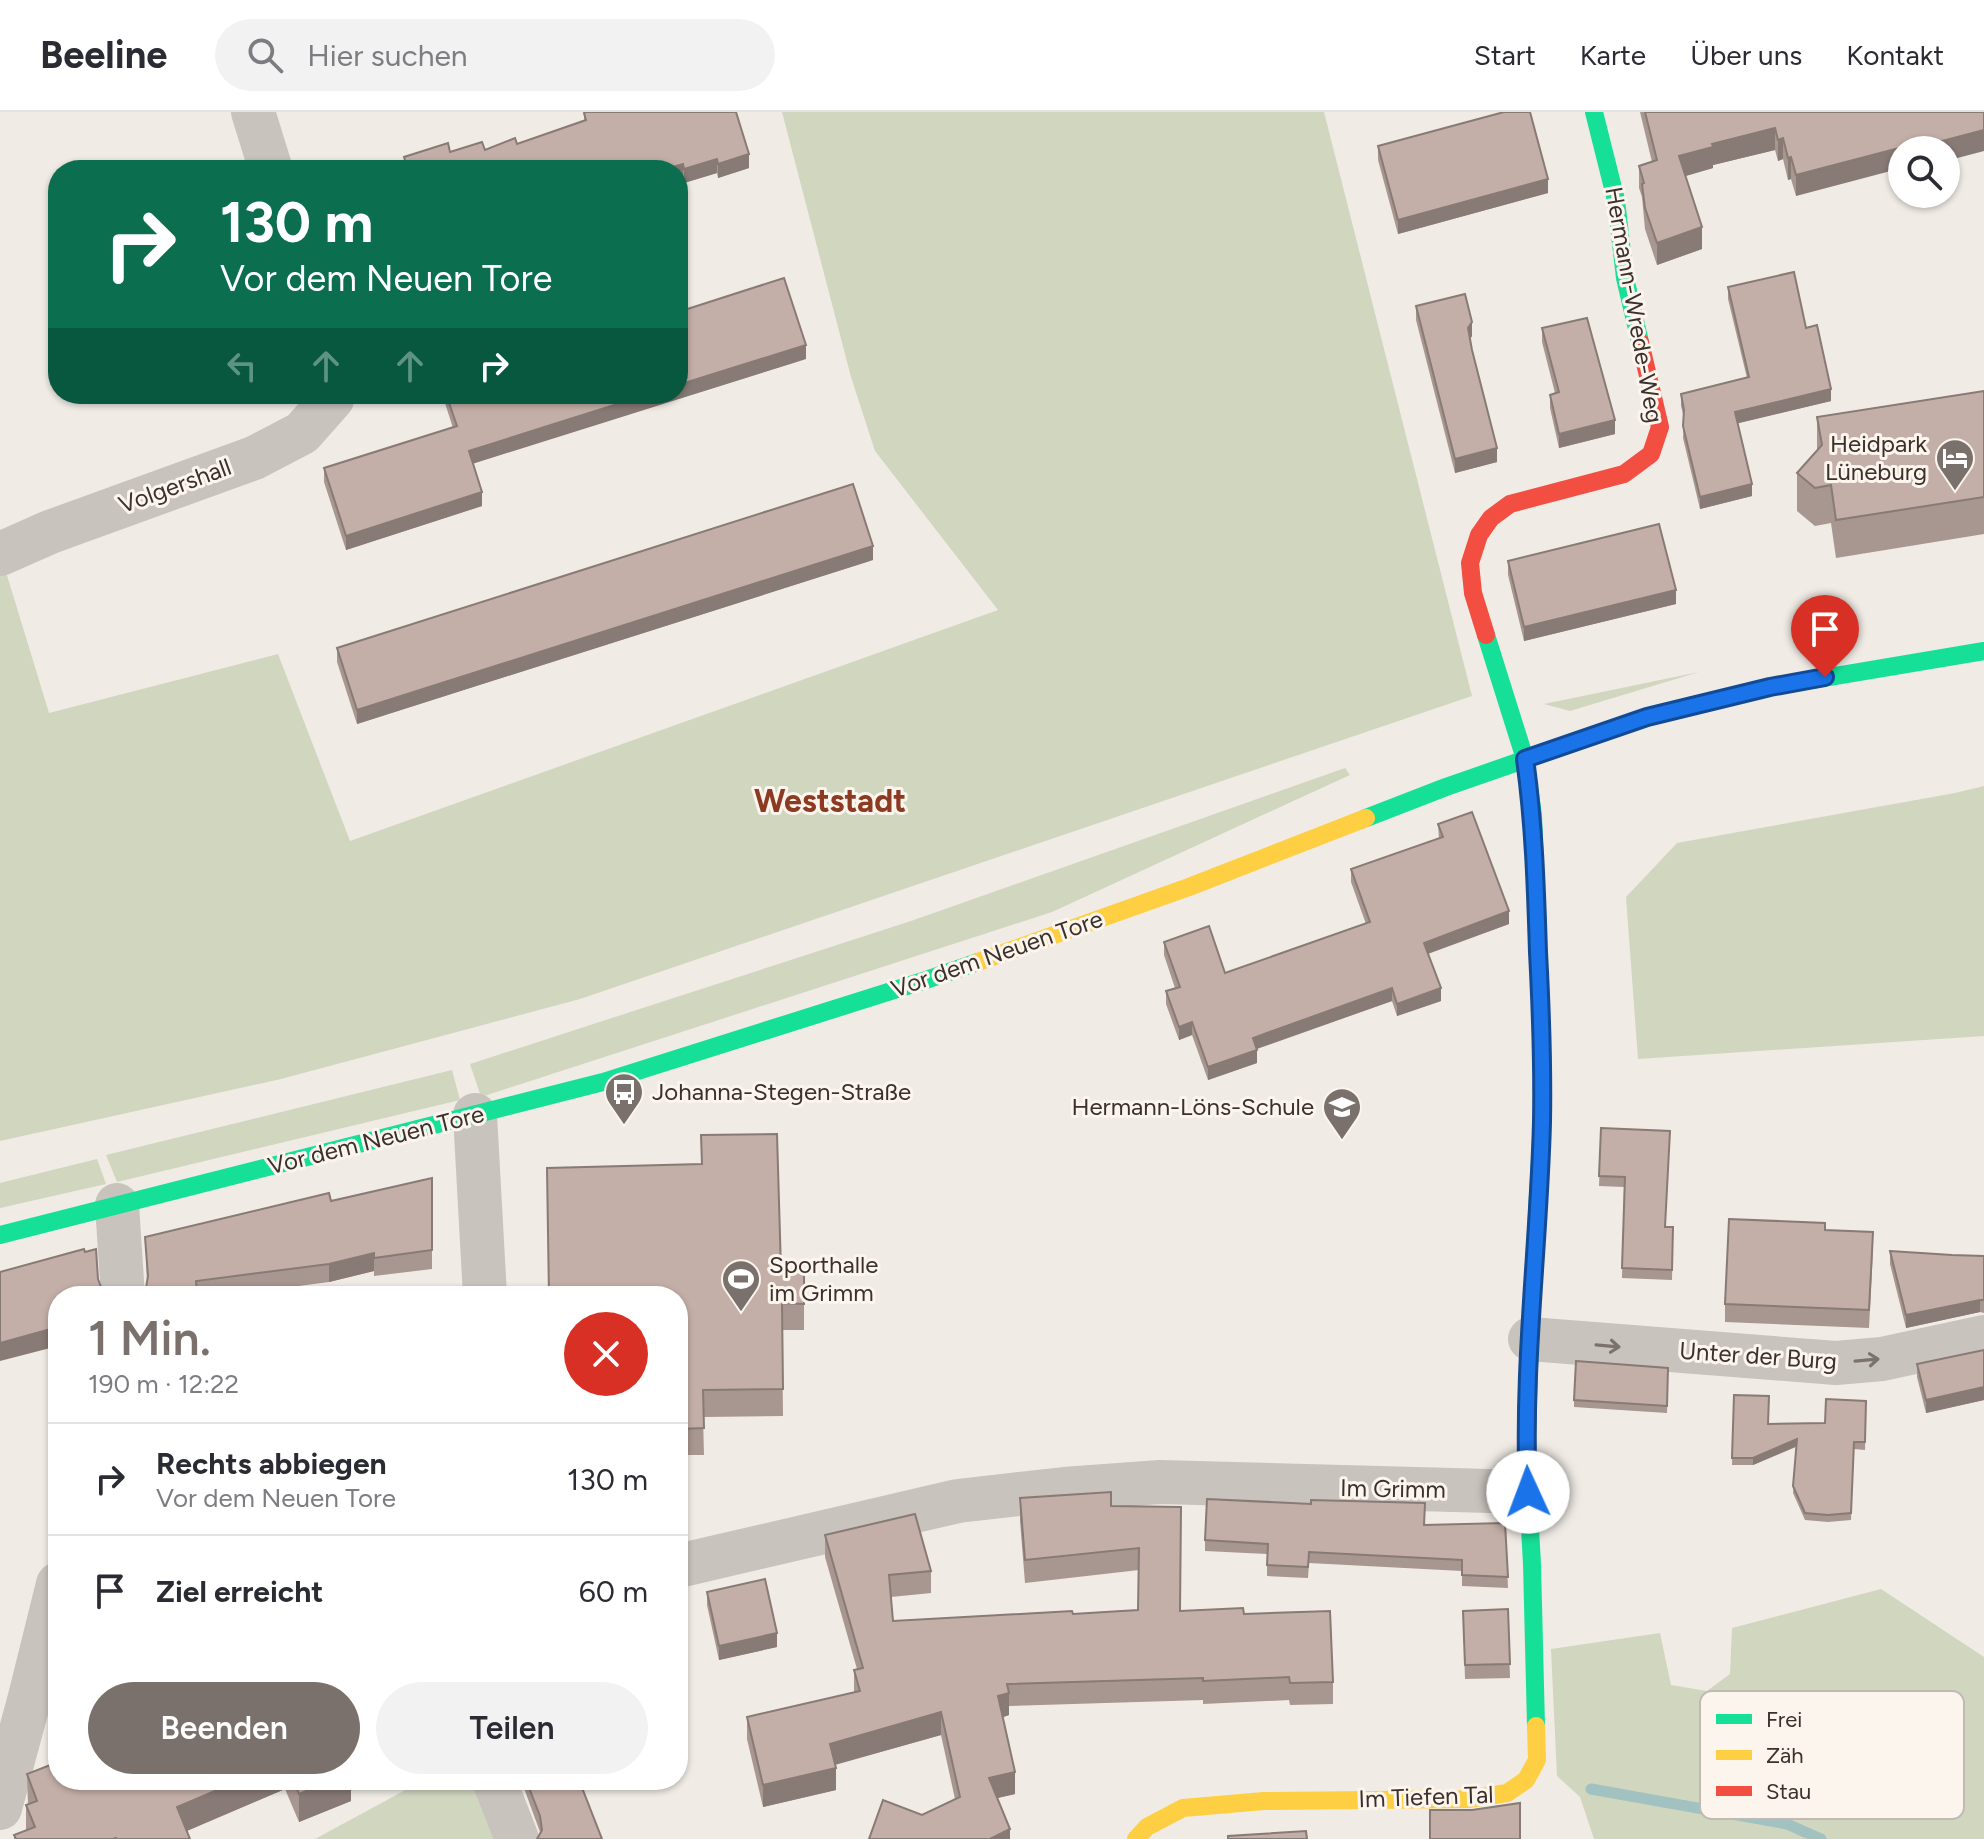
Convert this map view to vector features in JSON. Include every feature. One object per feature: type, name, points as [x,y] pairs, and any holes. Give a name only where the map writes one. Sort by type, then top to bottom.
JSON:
[{"type":"street","points":[[253,112],[268,160]]},
{"type":"street","name":"Hermann-Wrede-Weg","points":[[1525,759],[1473,593],[1470,563],[1479,535],[1491,518],[1510,504],[1624,474],[1651,454],[1660,427],[1625,278],[1616,200],[1594,112]]},
{"type":"street","name":"Volgershall","points":[[0,554],[50,532],[254,458],[302,433],[328,404]]},
{"type":"street","name":"Vor dem Neuen Tore","points":[[0,1235],[603,1082],[926,980],[1189,887],[1446,787],[1647,717],[1770,687],[1984,651]]},
{"type":"street","points":[[1525,759],[1533,815],[1542,1046],[1542,1123],[1526,1457],[1528,1492]]},
{"type":"street","points":[[475,1115],[484,1286]]},
{"type":"street","points":[[117,1205],[122,1286]]},
{"type":"street","name":"Unter der Burg","points":[[1530,1339],[1836,1363],[1882,1359],[1984,1337]]},
{"type":"street","name":"Im Grimm","points":[[688,1564],[958,1501],[1064,1489],[1160,1482],[1528,1492]]},
{"type":"street","name":"Im Tiefen Tal","points":[[1136,1839],[1147,1827],[1183,1808],[1264,1801],[1468,1799],[1507,1793],[1526,1780],[1537,1760],[1528,1492]]},
{"type":"street","points":[[0,1808],[48,1623]]},
{"type":"street","points":[[498,1790],[517,1839]]},
{"type":"green space","points":[[782,112],[1324,112],[1472,696],[580,999],[281,1079],[0,1141],[0,576],[6,572],[49,713],[278,654],[350,841],[998,610],[875,451],[851,377]]},
{"type":"green space","points":[[1699,672],[1570,711],[1544,704]]},
{"type":"green space","points":[[1345,768],[1350,775],[1052,912],[481,1097],[470,1064],[911,921]]},
{"type":"green space","points":[[1984,786],[1984,1036],[1638,1059],[1626,897],[1677,843]]},
{"type":"green space","points":[[452,1070],[460,1100],[117,1182],[106,1155]]},
{"type":"green space","points":[[97,1159],[106,1184],[0,1208],[0,1183]]},
{"type":"green space","points":[[1881,1589],[1984,1657],[1984,1839],[1594,1839],[1580,1797],[1557,1776],[1551,1649],[1660,1633],[1671,1685],[1707,1691],[1730,1674],[1732,1628]]},
{"type":"green space","points":[[406,1790],[488,1790],[508,1839],[315,1839]]},
{"type":"building","points":[[736,112],[749,154],[718,164],[717,159],[688,168],[688,160],[405,160],[404,157],[448,143],[450,152],[482,142],[485,150],[515,138],[517,144],[586,120],[584,113]]},
{"type":"building","points":[[1504,112],[1530,112],[1548,179],[1398,220],[1378,146]]},
{"type":"building","points":[[1645,112],[1984,112],[1984,130],[1960,136],[1888,136],[1888,151],[1796,175],[1783,138],[1778,140],[1775,128],[1679,156],[1702,227],[1657,243],[1645,208],[1644,183],[1639,166],[1657,160]]},
{"type":"building","points":[[1794,272],[1806,328],[1817,325],[1831,389],[1735,412],[1752,484],[1700,497],[1683,426],[1681,394],[1749,377],[1728,287]]},
{"type":"building","points":[[784,278],[806,345],[688,382],[688,309]]},
{"type":"building","points":[[1465,294],[1472,322],[1468,328],[1472,350],[1497,448],[1455,459],[1416,306]]},
{"type":"building","points":[[1587,318],[1615,420],[1559,434],[1550,395],[1559,392],[1542,328]]},
{"type":"building","points":[[1984,391],[1984,497],[1836,520],[1831,485],[1815,488],[1797,473],[1822,445],[1817,417]]},
{"type":"building","points":[[449,404],[617,404],[469,451],[482,492],[346,536],[324,468],[457,426]]},
{"type":"building","points":[[853,484],[873,546],[357,710],[337,648]]},
{"type":"building","points":[[1659,524],[1676,590],[1524,627],[1508,561]]},
{"type":"building","points":[[1472,812],[1509,911],[1424,943],[1441,988],[1397,1004],[1392,988],[1253,1038],[1257,1050],[1208,1067],[1192,1022],[1179,1027],[1166,991],[1180,987],[1164,942],[1209,926],[1225,973],[1370,922],[1351,869],[1443,837],[1438,824]]},
{"type":"building","points":[[1601,1128],[1670,1131],[1665,1227],[1673,1227],[1672,1270],[1622,1268],[1625,1177],[1599,1176]]},
{"type":"building","name":"Sporthalle im Grimm","points":[[777,1134],[781,1270],[804,1269],[804,1304],[782,1303],[783,1389],[703,1390],[704,1428],[688,1429],[688,1286],[549,1286],[547,1168],[702,1164],[701,1135]]},
{"type":"building","points":[[432,1178],[432,1250],[374,1258],[374,1253],[329,1264],[196,1281],[196,1286],[146,1286],[145,1237],[329,1193],[331,1201]]},
{"type":"building","points":[[1729,1219],[1825,1223],[1825,1230],[1873,1232],[1869,1310],[1725,1304]]},
{"type":"building","points":[[84,1249],[85,1252],[96,1249],[101,1286],[48,1286],[48,1330],[0,1343],[0,1272]]},
{"type":"building","points":[[1890,1251],[1984,1256],[1984,1300],[1906,1315]]},
{"type":"building","points":[[1984,1350],[1984,1387],[1926,1400],[1917,1364]]},
{"type":"building","points":[[1576,1361],[1668,1368],[1667,1406],[1574,1400]]},
{"type":"building","points":[[1734,1395],[1769,1396],[1768,1424],[1825,1423],[1826,1399],[1866,1401],[1865,1442],[1854,1442],[1851,1513],[1805,1513],[1793,1486],[1797,1439],[1753,1458],[1732,1458]]},
{"type":"building","points":[[1111,1492],[1111,1506],[1181,1507],[1180,1611],[1243,1608],[1244,1614],[1330,1611],[1333,1682],[1290,1683],[1289,1677],[1007,1684],[1009,1693],[998,1696],[1015,1772],[989,1778],[1010,1829],[990,1839],[869,1839],[883,1800],[922,1815],[960,1797],[941,1712],[830,1744],[836,1768],[763,1785],[747,1717],[860,1691],[854,1670],[863,1668],[825,1535],[915,1514],[931,1571],[889,1575],[893,1621],[1138,1610],[1139,1548],[1025,1560],[1020,1498]]},
{"type":"building","points":[[1207,1499],[1311,1504],[1311,1500],[1425,1503],[1424,1525],[1505,1523],[1508,1577],[1462,1575],[1462,1560],[1309,1552],[1308,1567],[1267,1565],[1268,1544],[1205,1540]]},
{"type":"building","points":[[765,1579],[777,1633],[719,1646],[707,1592]]},
{"type":"building","points":[[1508,1609],[1510,1664],[1465,1665],[1463,1611]]},
{"type":"building","points":[[48,1766],[48,1790],[217,1790],[177,1807],[190,1839],[16,1839],[14,1835],[35,1827],[26,1805],[37,1801],[27,1774]]},
{"type":"building","points":[[530,1790],[583,1790],[602,1839],[537,1839],[542,1830]]},
{"type":"building","points":[[1520,1803],[1520,1839],[1430,1839],[1430,1810],[1472,1810]]},
{"type":"building","points":[[1306,1831],[1307,1839],[1228,1839],[1228,1836]]},
{"type":"waterway","points":[[1591,1789],[1700,1808]]},
{"type":"waterway","points":[[1759,1819],[1787,1824],[1821,1839]]},
{"type":"traffic: fast","points":[[1594,112],[1616,200],[1625,278],[1640,342]]},
{"type":"traffic: fast","points":[[1486,635],[1525,759],[1533,815],[1542,1123],[1526,1457],[1536,1726]]},
{"type":"traffic: fast","points":[[1366,818],[1647,717],[1770,687],[1984,651]]},
{"type":"traffic: fast","points":[[0,1235],[603,1082],[978,962]]},
{"type":"traffic: slow","points":[[978,962],[1189,887],[1366,818]]},
{"type":"traffic: slow","points":[[1136,1839],[1147,1827],[1183,1808],[1264,1801],[1468,1799],[1507,1793],[1526,1780],[1537,1760],[1536,1726]]},
{"type":"traffic: jam","points":[[1486,635],[1473,593],[1470,563],[1479,535],[1491,518],[1510,504],[1624,474],[1651,454],[1660,427],[1640,342]]},
{"type":"place","name":"Heidpark Lüneburg","points":[[1955,492]]},
{"type":"place","name":"Johanna-Stegen-Straße","points":[[624,1126]]},
{"type":"place","name":"Hermann-Löns-Schule","points":[[1342,1141]]},
{"type":"place","name":"Sporthalle im Grimm","points":[[741,1313]]},
{"type":"district","name":"Weststadt","points":[[830,801]]},
{"type":"route","points":[[1528,1492],[1526,1457],[1542,1123],[1542,1046],[1533,815],[1525,759],[1647,717],[1825,677]]}]
